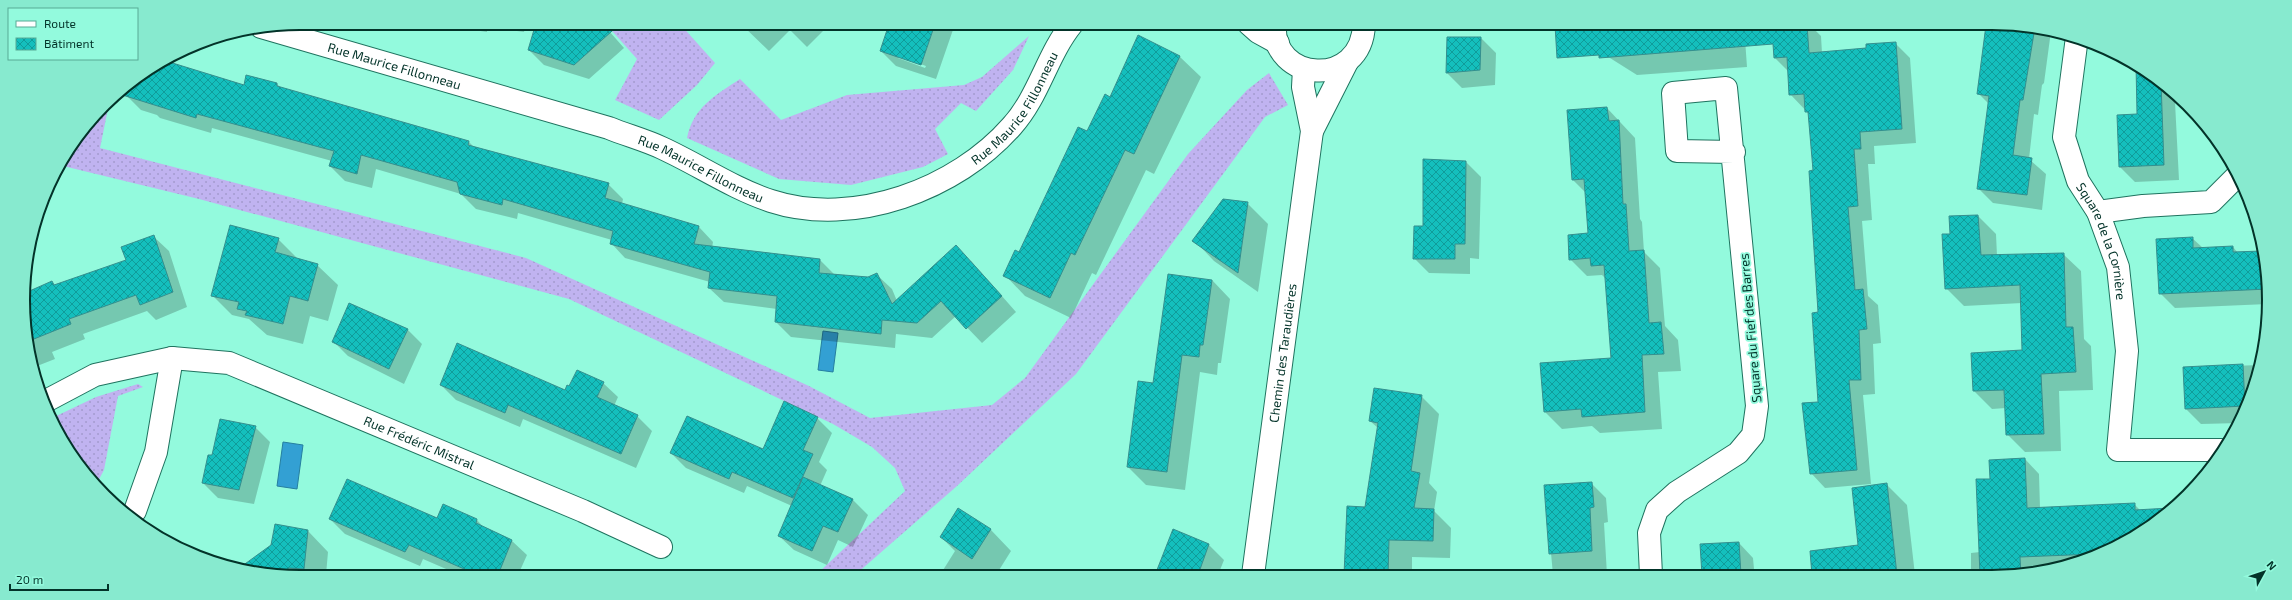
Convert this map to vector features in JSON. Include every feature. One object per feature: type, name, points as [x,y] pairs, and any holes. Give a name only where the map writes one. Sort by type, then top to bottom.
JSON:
[{"type":"street","name":"Rue Maurice Fillonneau","points":[[276,31],[609,128],[662,148],[746,192],[773,201],[796,207],[831,208],[870,206],[898,199],[927,188],[959,172],[990,148],[1013,125],[1031,100],[1069,30]]},
{"type":"street","points":[[1256,30],[1258,32],[1277,34],[1288,59],[1304,69],[1315,72],[1327,71],[1347,62]]},
{"type":"street","name":"Chemin des Taraudières","points":[[1312,131],[1347,62],[1360,45],[1363,30]]},
{"type":"street","name":"Square de la Cornière","points":[[2076,43],[2064,138],[2078,181],[2098,212],[2118,267],[2127,351],[2118,450],[2216,450]]},
{"type":"street","name":"Chemin des Taraudières","points":[[1254,570],[1312,131],[1303,87],[1304,69]]},
{"type":"street","name":"Square du Fief des Barres","points":[[1652,570],[1649,533],[1657,510],[1677,492],[1738,453],[1753,435],[1757,406],[1734,152]]},
{"type":"street","points":[[2098,212],[2143,206],[2211,202],[2233,180]]},
{"type":"street","points":[[134,513],[156,452],[172,358]]},
{"type":"street","name":"Rue Frédéric Mistral","points":[[49,399],[95,375],[172,358],[229,363],[583,511],[661,548]]},
{"type":"shaded area","points":[[611,30],[685,30],[715,63],[697,85],[659,120],[615,100],[637,59]]},
{"type":"shaded area","points":[[1029,36],[1013,70],[976,111],[961,103],[935,129],[948,154],[923,167],[851,185],[779,179],[687,138],[694,118],[700,110],[714,97],[740,79],[781,120],[847,95],[964,85],[982,77]]},
{"type":"shaded area","points":[[1269,73],[1288,105],[1265,117],[1076,374],[957,486],[861,570],[821,570],[905,491],[895,468],[872,447],[833,424],[569,299],[199,199],[65,167],[86,136],[108,110],[100,148],[526,258],[809,386],[870,418],[992,405],[1025,378],[1188,154],[1247,90]]},
{"type":"shaded area","points":[[138,384],[143,387],[118,396],[104,470],[99,480],[66,435],[57,416],[96,397]]},
{"type":"water","points":[[823,331],[838,333],[833,372],[818,370]]},
{"type":"water","points":[[283,442],[303,445],[297,489],[277,486]]},
{"type":"building","points":[[534,30],[613,30],[574,65],[528,50]]},
{"type":"building","points":[[887,30],[933,30],[921,65],[880,51]]},
{"type":"building","points":[[1555,30],[1807,30],[1809,53],[1866,48],[1866,44],[1896,42],[1902,129],[1860,132],[1861,149],[1854,149],[1858,206],[1848,207],[1855,290],[1863,289],[1867,329],[1859,330],[1861,380],[1849,380],[1857,470],[1810,474],[1802,403],[1818,402],[1812,313],[1818,312],[1809,171],[1813,170],[1808,112],[1805,112],[1804,94],[1789,95],[1787,57],[1774,58],[1773,44],[1599,58],[1599,55],[1557,58]]},
{"type":"building","points":[[1985,30],[2034,33],[2023,100],[2020,100],[2013,155],[2032,158],[2027,195],[1977,189],[1989,96],[1977,94]]},
{"type":"building","points":[[1138,35],[1180,56],[1134,154],[1125,150],[1075,255],[1071,253],[1050,298],[1003,276],[1015,250],[1019,252],[1078,127],[1087,131],[1105,94],[1110,97]]},
{"type":"building","points":[[1447,37],[1481,37],[1480,70],[1446,73]]},
{"type":"building","points":[[172,63],[244,85],[246,75],[277,83],[277,86],[469,141],[468,145],[609,183],[605,198],[699,226],[694,244],[820,259],[819,273],[868,277],[877,273],[892,304],[956,245],[1002,296],[966,329],[941,301],[917,323],[882,320],[881,334],[775,322],[777,296],[708,288],[710,272],[610,244],[613,231],[503,199],[502,205],[460,194],[457,182],[361,155],[357,174],[329,166],[334,151],[197,114],[196,118],[124,95],[150,76]]},
{"type":"building","points":[[2136,72],[2161,90],[2164,165],[2119,167],[2117,115],[2137,114]]},
{"type":"building","points":[[1607,107],[1609,121],[1619,120],[1623,204],[1626,204],[1629,251],[1644,250],[1649,323],[1661,322],[1664,354],[1642,355],[1645,412],[1582,417],[1581,409],[1544,412],[1540,363],[1611,358],[1604,265],[1591,266],[1590,258],[1569,260],[1568,235],[1588,233],[1584,179],[1572,180],[1567,110]]},
{"type":"building","points":[[1423,159],[1466,161],[1465,244],[1455,244],[1455,259],[1413,259],[1414,226],[1423,226]]},
{"type":"building","points":[[1223,199],[1248,202],[1238,273],[1192,241]]},
{"type":"building","points":[[1978,215],[1981,255],[2064,253],[2066,327],[2073,327],[2076,372],[2041,374],[2044,434],[2006,435],[2004,390],[1973,391],[1971,353],[2022,350],[2020,285],[1945,289],[1942,234],[1950,234],[1949,216]]},
{"type":"building","points":[[230,225],[279,238],[275,252],[318,264],[308,301],[290,296],[283,324],[245,315],[247,311],[237,309],[239,302],[211,296]]},
{"type":"building","points":[[154,235],[173,292],[140,305],[136,295],[69,319],[71,324],[33,339],[31,291],[52,281],[54,285],[126,260],[121,247]]},
{"type":"building","points":[[2193,237],[2193,248],[2233,246],[2233,252],[2258,251],[2261,289],[2159,294],[2156,239]]},
{"type":"building","points":[[1168,274],[1212,280],[1203,345],[1200,345],[1199,357],[1182,355],[1167,472],[1127,467],[1138,381],[1153,383]]},
{"type":"building","points":[[349,303],[408,329],[389,369],[332,342]]},
{"type":"building","points":[[457,343],[565,390],[567,385],[569,386],[577,370],[604,382],[597,397],[638,415],[621,454],[508,405],[505,413],[440,385]]},
{"type":"building","points":[[2243,364],[2244,395],[2240,406],[2185,409],[2183,367]]},
{"type":"building","points":[[1374,388],[1422,395],[1411,471],[1420,473],[1414,508],[1434,509],[1433,541],[1389,540],[1388,570],[1344,570],[1347,506],[1365,507],[1378,423],[1369,421]]},
{"type":"building","points":[[784,401],[818,417],[803,450],[813,454],[793,498],[732,472],[729,479],[670,453],[687,416],[763,449]]},
{"type":"building","points":[[220,419],[256,426],[239,490],[202,483],[208,455],[212,455]]},
{"type":"building","points":[[2025,458],[2027,508],[2135,503],[2135,510],[2163,508],[2127,534],[2082,555],[2020,557],[2021,568],[1980,570],[1976,479],[1990,479],[1989,460]]},
{"type":"building","points":[[803,477],[853,499],[838,532],[823,526],[812,551],[778,536]]},
{"type":"building","points":[[347,479],[437,518],[443,504],[477,519],[476,523],[512,540],[500,570],[466,570],[409,545],[405,552],[329,519]]},
{"type":"building","points":[[1592,482],[1594,507],[1590,508],[1592,551],[1549,554],[1544,485]]},
{"type":"building","points":[[1887,483],[1896,570],[1812,570],[1810,551],[1858,545],[1852,488]]},
{"type":"building","points":[[958,508],[991,529],[972,559],[940,537]]},
{"type":"building","points":[[275,524],[308,530],[304,569],[265,568],[244,564],[271,545]]},
{"type":"building","points":[[1173,529],[1209,544],[1200,570],[1157,570]]},
{"type":"building","points":[[1739,542],[1741,570],[1702,570],[1700,544]]}]
